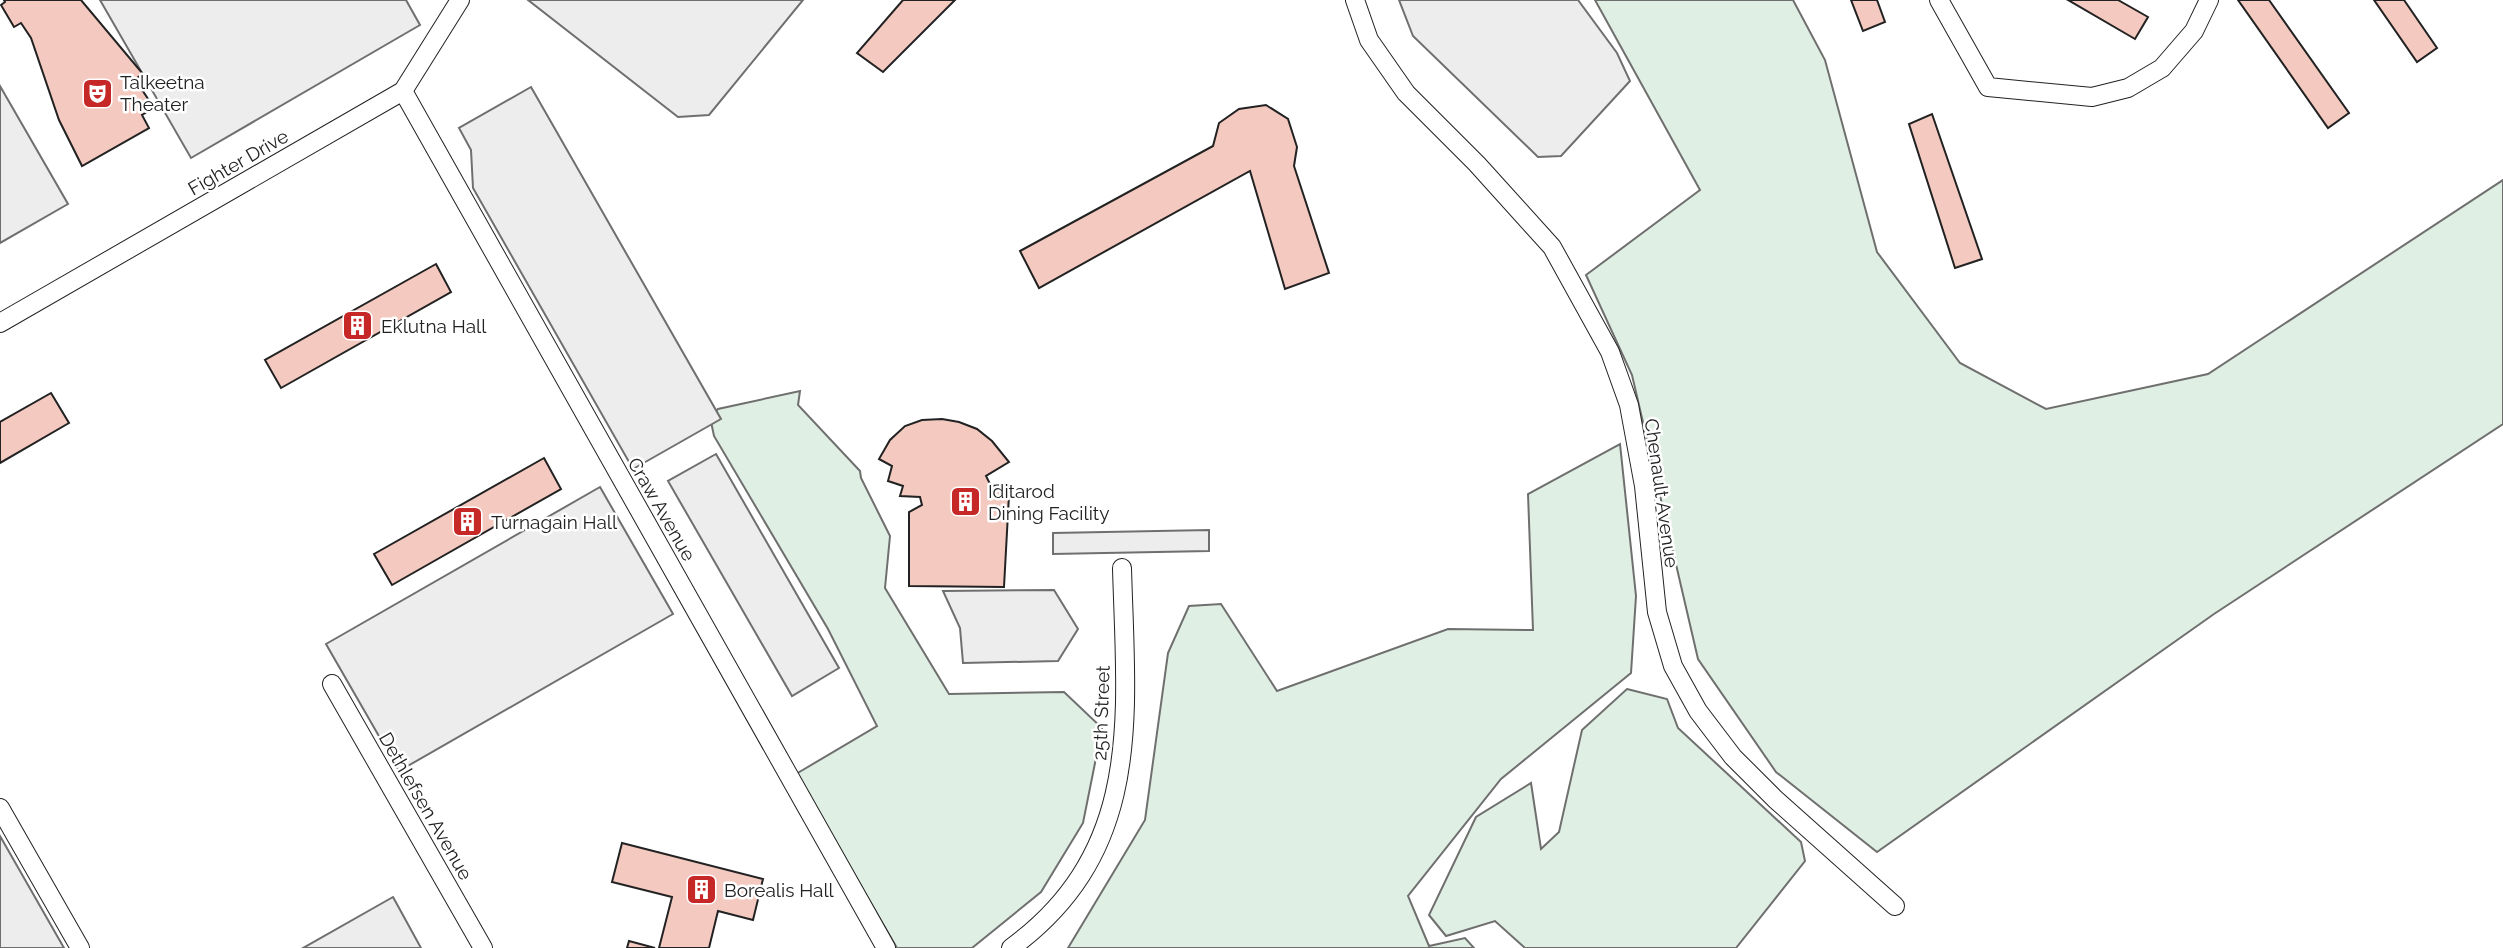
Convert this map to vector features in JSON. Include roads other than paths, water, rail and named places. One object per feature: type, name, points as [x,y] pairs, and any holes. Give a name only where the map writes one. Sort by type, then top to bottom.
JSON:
[{"type":"street","name":"Fighter Drive","points":[[0,323],[403,91],[460,0]]},
{"type":"street","name":"Chenault Avenue","points":[[1354,0],[1369,40],[1406,93],[1477,164],[1552,247],[1610,352],[1629,404],[1644,486],[1657,611],[1673,666],[1698,711],[1733,757],[1895,906]]},
{"type":"street","points":[[1939,0],[1988,87],[2092,97],[2128,88],[2162,68],[2194,32],[2209,0]]},
{"type":"street","name":"Craw Avenue","points":[[403,91],[886,948]]},
{"type":"street","name":"25th Street","points":[[1011,948],[1061,904],[1077,882],[1101,836],[1115,801],[1126,725],[1122,568]]},
{"type":"street","name":"Dethlefsen Avenue","points":[[332,684],[483,948]]},
{"type":"street","points":[[0,808],[80,948]]},
{"type":"place","name":"Talkeetna Theater","points":[[97,93]]},
{"type":"place","name":"Eklutna Hall","points":[[358,326]]},
{"type":"place","name":"Iditarod Dining Facility","points":[[965,502]]},
{"type":"place","name":"Turnagain Hall","points":[[468,522]]},
{"type":"place","name":"Borealis Hall","points":[[701,890]]}]
